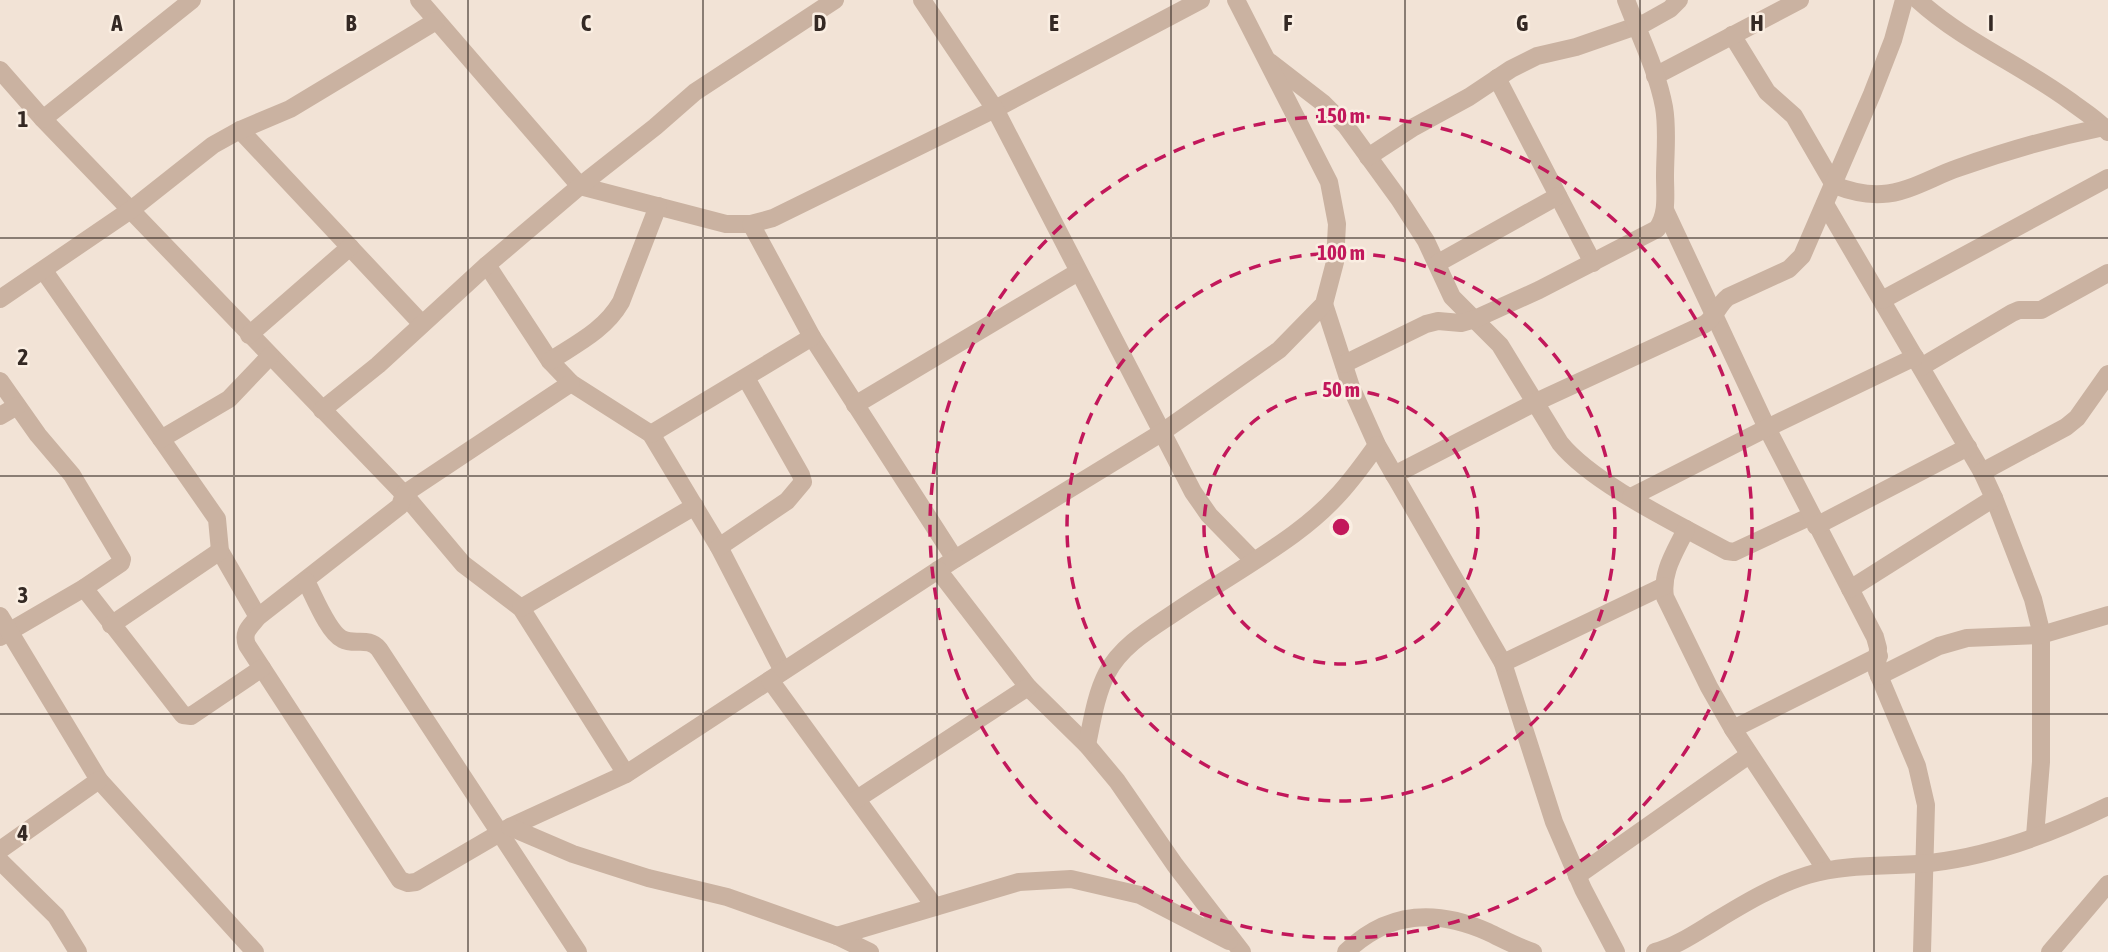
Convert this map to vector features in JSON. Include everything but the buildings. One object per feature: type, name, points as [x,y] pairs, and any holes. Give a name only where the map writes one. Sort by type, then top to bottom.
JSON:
[{"type":"street","points":[[43,119],[192,0]]},
{"type":"street","points":[[419,0],[580,186],[726,225],[751,224],[774,218],[995,109],[1201,0]]},
{"type":"street","points":[[322,410],[378,365],[487,265],[580,186],[636,144],[695,92],[835,0]]},
{"type":"street","points":[[922,0],[995,109],[1193,492],[1209,515],[1253,560]]},
{"type":"street","points":[[571,383],[404,494],[400,506],[258,617],[244,637],[400,880],[408,883],[416,882],[505,830],[626,774],[955,559],[1161,433],[1279,350],[1324,304],[1335,261],[1337,224],[1329,182],[1236,0]]},
{"type":"street","points":[[1344,364],[1426,324],[1438,321],[1461,323],[1475,319],[1593,263],[1657,229],[1663,221],[1665,210],[1664,105],[1626,0]]},
{"type":"street","points":[[1368,158],[1537,56],[1576,47],[1636,26],[1670,9],[1679,0]]},
{"type":"street","points":[[1655,76],[1800,0]]},
{"type":"street","points":[[1394,475],[1536,402],[1705,324],[1714,317],[1721,303],[1728,297],[1789,269],[1802,256],[1834,185],[1876,83],[1905,0]]},
{"type":"street","points":[[1917,0],[1967,37],[2046,83],[2106,130]]},
{"type":"street","points":[[0,299],[132,209],[213,145],[240,130],[290,109],[436,21]]},
{"type":"street","points":[[1732,35],[1767,92],[1794,116],[1834,185],[1864,194],[1902,190],[2001,154],[2064,135],[2106,130]]},
{"type":"street","points":[[1266,58],[1323,103],[1346,127],[1399,199],[1438,263],[1452,297],[1500,345],[1571,457],[1631,497],[1727,551],[1734,552],[1814,521],[1968,447]]},
{"type":"street","points":[[0,70],[43,119],[404,494],[463,564],[521,608],[626,774]]},
{"type":"street","points":[[1497,78],[1593,263]]},
{"type":"street","points":[[240,130],[422,324]]},
{"type":"street","points":[[1882,300],[2108,178]]},
{"type":"street","points":[[1438,263],[1558,196]]},
{"type":"street","points":[[1825,204],[1982,472],[2033,599],[2041,635],[2041,762],[2035,836]]},
{"type":"street","points":[[550,361],[601,328],[612,317],[621,303],[657,206]]},
{"type":"street","points":[[1665,210],[1767,428],[1875,637],[1879,677],[1924,786],[1926,863],[1922,952]]},
{"type":"street","points":[[751,224],[812,337],[955,559]]},
{"type":"street","points":[[249,335],[350,247]]},
{"type":"street","points":[[487,265],[550,361],[571,383],[651,434],[719,547],[777,676],[857,799],[935,906]]},
{"type":"street","points":[[44,271],[217,519],[219,551],[258,617]]},
{"type":"street","points":[[855,405],[1078,272]]},
{"type":"street","points":[[1631,497],[1767,428],[1918,362],[2012,313],[2019,310],[2042,310],[2108,273]]},
{"type":"street","points":[[1324,304],[1351,387],[1377,445],[1503,663],[1553,822],[1616,952]]},
{"type":"street","points":[[651,434],[812,337]]},
{"type":"street","points":[[162,439],[229,399],[270,356]]},
{"type":"street","points":[[1982,472],[2066,427],[2077,418],[2108,374]]},
{"type":"street","points":[[719,547],[787,501],[803,482],[802,475],[746,378]]},
{"type":"street","points":[[0,381],[72,475],[121,555],[121,563],[84,588],[3,628],[99,780],[256,952]]},
{"type":"street","points":[[0,416],[17,406]]},
{"type":"street","points":[[1087,745],[1099,695],[1108,672],[1122,652],[1152,628],[1293,535],[1327,508],[1345,491],[1377,445]]},
{"type":"street","points":[[1850,589],[1994,498]]},
{"type":"street","points":[[521,608],[695,506]]},
{"type":"street","points":[[1686,528],[1666,571],[1664,586],[1670,606],[1709,687],[1733,729],[1826,870]]},
{"type":"street","points":[[111,625],[219,551]]},
{"type":"street","points":[[938,570],[1028,687],[1087,745],[1239,948]]},
{"type":"street","points":[[306,581],[333,632],[340,639],[349,642],[368,641],[379,649],[505,830],[578,952]]},
{"type":"street","points":[[1503,663],[1664,586]]},
{"type":"street","points":[[84,588],[183,715],[188,716],[262,668]]},
{"type":"street","points":[[1879,677],[1940,646],[1967,638],[2041,635],[2108,615]]},
{"type":"street","points":[[1733,729],[1879,656]]},
{"type":"street","points":[[857,799],[1028,687]]},
{"type":"street","points":[[1577,876],[1749,755]]},
{"type":"street","points":[[0,850],[99,780]]},
{"type":"street","points":[[1655,952],[1679,942],[1780,885],[1826,870],[1926,863],[1980,853],[2035,836],[2108,806]]},
{"type":"street","points":[[505,830],[648,878],[727,897],[837,936],[870,952]]},
{"type":"street","points":[[0,860],[56,916],[78,952]]},
{"type":"street","points":[[837,936],[1019,882],[1071,879],[1140,895],[1239,948]]},
{"type":"street","points":[[2050,952],[2108,884]]},
{"type":"street","points":[[1346,952],[1380,926],[1408,917],[1452,920],[1486,931],[1533,952]]}]
